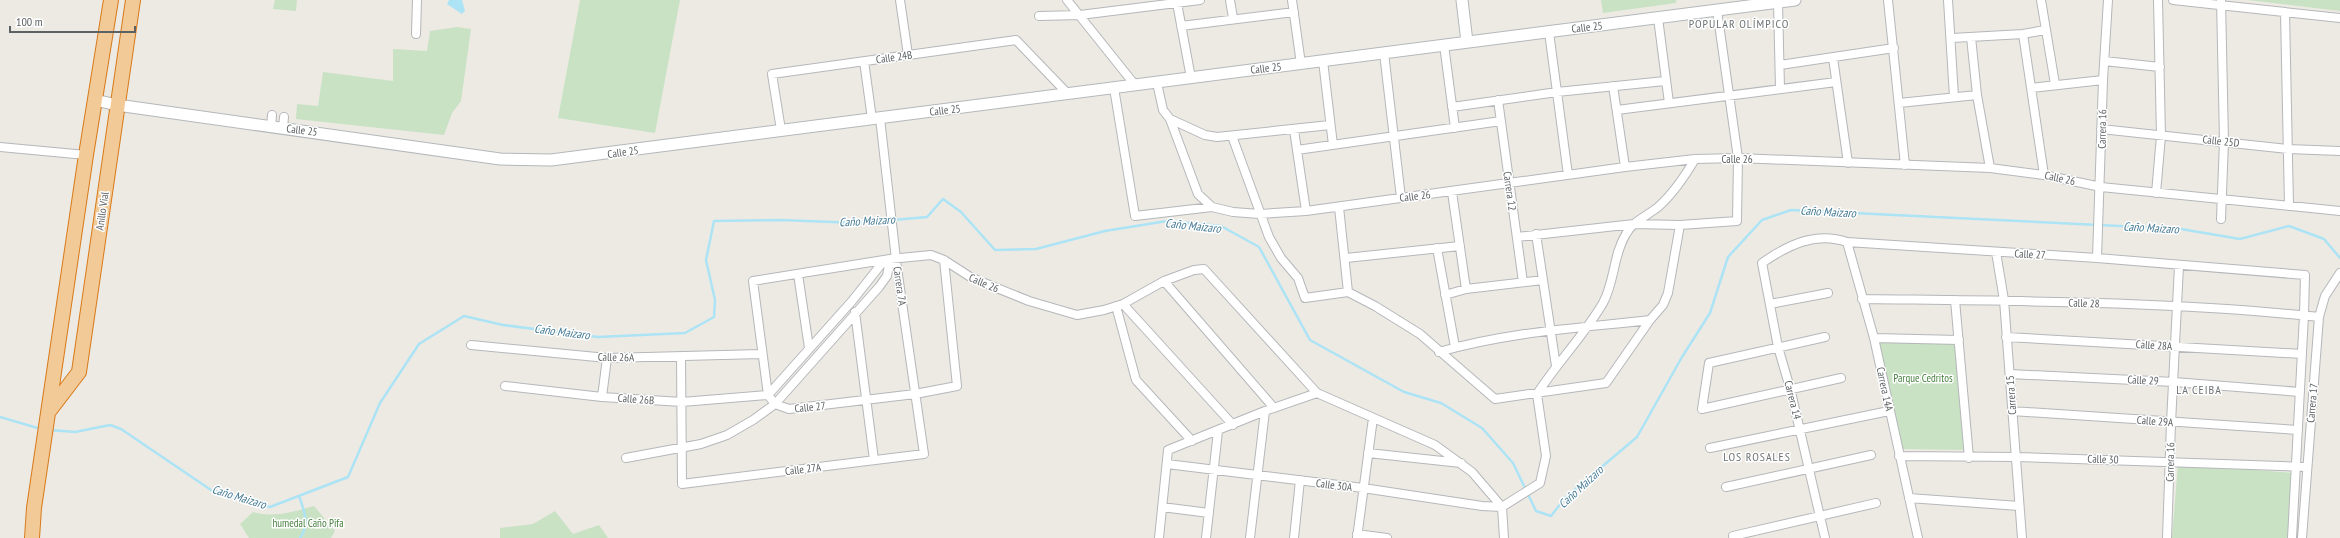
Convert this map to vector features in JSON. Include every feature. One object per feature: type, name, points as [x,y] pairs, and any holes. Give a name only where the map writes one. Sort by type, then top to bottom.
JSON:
[{"type":"highway","name":"Anillo Vial","points":[[33,535],[40,466],[86,155],[111,0]]},
{"type":"highway","name":"Anillo Vial","points":[[49,412],[79,372],[133,0]]},
{"type":"street","points":[[416,34],[417,0]]},
{"type":"street","points":[[900,0],[908,55]]},
{"type":"street","points":[[1067,0],[1135,85]]},
{"type":"street","points":[[1039,16],[1080,15],[1200,0]]},
{"type":"street","points":[[1230,0],[1232,18]]},
{"type":"street","points":[[1292,0],[1301,64]]},
{"type":"street","points":[[1462,0],[1467,42]]},
{"type":"street","name":"Calle 25","points":[[95,100],[117,105],[284,122],[500,159],[534,161],[578,158],[781,130],[1795,0]]},
{"type":"street","points":[[1888,0],[1906,165]]},
{"type":"street","points":[[1948,0],[1952,38],[1954,96]]},
{"type":"street","points":[[2041,0],[2055,84]]},
{"type":"street","name":"Carrera 16","points":[[2097,258],[2101,187],[2103,80],[2108,0]]},
{"type":"street","points":[[2156,193],[2161,136],[2158,0]]},
{"type":"street","points":[[2173,0],[2221,2],[2285,12],[2340,18]]},
{"type":"street","points":[[1778,2],[1780,89]]},
{"type":"street","points":[[2220,219],[2223,200],[2224,141],[2221,2]]},
{"type":"street","points":[[1177,3],[1191,78]]},
{"type":"street","points":[[1517,236],[1634,224],[1680,225],[1737,221],[1738,158],[1717,10]]},
{"type":"street","points":[[1181,26],[1232,18],[1294,12]]},
{"type":"street","points":[[2285,12],[2288,206]]},
{"type":"street","points":[[1658,18],[1669,103]]},
{"type":"street","points":[[1952,38],[2023,34],[2045,30]]},
{"type":"street","points":[[1549,32],[1568,175]]},
{"type":"street","points":[[2023,34],[2044,174]]},
{"type":"street","points":[[1971,37],[1977,95],[1990,168]]},
{"type":"street","name":"Calle 24B","points":[[781,130],[772,74],[1016,40],[1068,94]]},
{"type":"street","points":[[1444,45],[1455,128]]},
{"type":"street","points":[[1780,65],[1894,48]]},
{"type":"street","points":[[1384,53],[1401,198]]},
{"type":"street","points":[[1833,58],[1848,163]]},
{"type":"street","name":"Carrera 7A","points":[[864,61],[889,191],[893,232],[890,260],[915,394],[924,454]]},
{"type":"street","points":[[1323,61],[1333,145]]},
{"type":"street","points":[[2104,61],[2160,67]]},
{"type":"street","points":[[2031,88],[2055,84],[2103,80]]},
{"type":"street","points":[[1452,106],[1557,92],[1665,81]]},
{"type":"street","points":[[1157,82],[1163,110],[1170,119],[1198,194],[1212,207]]},
{"type":"street","points":[[1617,110],[1836,82]]},
{"type":"street","points":[[1613,86],[1625,167]]},
{"type":"street","name":"Calle 26","points":[[1114,88],[1135,216],[1212,207],[1233,212],[1260,214],[1306,211],[1625,167],[1695,159],[1738,158],[1990,168],[2044,174],[2101,187],[2340,211]]},
{"type":"street","points":[[1899,103],[1954,96],[1977,95]]},
{"type":"street","name":"Carrera 12","points":[[1498,100],[1523,282]]},
{"type":"street","points":[[1170,119],[1205,134],[1232,136],[1330,125]]},
{"type":"street","points":[[1297,150],[1501,121]]},
{"type":"street","name":"Calle 25D","points":[[2102,129],[2288,149],[2340,151]]},
{"type":"street","points":[[1294,130],[1306,211]]},
{"type":"street","points":[[1232,136],[1260,214],[1277,252],[1298,278],[1305,298],[1348,292],[1391,314],[1420,334],[1495,399],[1606,383],[1650,320],[1659,311],[1666,299],[1680,225]]},
{"type":"street","points":[[0,147],[86,155]]},
{"type":"street","points":[[1502,508],[1540,483],[1546,456],[1537,394],[1586,327],[1607,294],[1618,250],[1626,234],[1634,224],[1669,196],[1695,159]]},
{"type":"street","points":[[1452,192],[1466,289]]},
{"type":"street","points":[[1338,207],[1346,258],[1348,292]]},
{"type":"street","points":[[1536,234],[1556,366]]},
{"type":"street","name":"Calle 27","points":[[1762,263],[1781,250],[1804,240],[1821,238],[1847,242],[2097,258],[2179,266],[2305,275]]},
{"type":"street","name":"Carrera 14A","points":[[1847,242],[1874,338],[1918,538]]},
{"type":"street","points":[[1346,258],[1460,246]]},
{"type":"street","points":[[1437,248],[1444,294],[1455,347]]},
{"type":"street","name":"Carrera 15","points":[[1996,252],[2004,300],[2016,457],[2018,506],[2022,538]]},
{"type":"street","name":"Calle 26","points":[[761,354],[753,281],[932,255],[944,260],[972,278],[1029,301],[1077,315],[1089,314],[1119,305],[1164,281],[1199,268],[1209,272],[1317,393]]},
{"type":"street","points":[[768,395],[890,260]]},
{"type":"street","points":[[626,458],[680,449],[727,435],[775,404],[855,315],[887,276],[890,260]]},
{"type":"street","name":"Calle 27","points":[[775,404],[789,409],[915,394],[957,386],[944,260]]},
{"type":"street","name":"Carrera 14","points":[[1762,263],[1778,347],[1800,428],[1825,538]]},
{"type":"street","name":"Carrera 16","points":[[2167,538],[2179,266]]},
{"type":"street","points":[[798,274],[809,348]]},
{"type":"street","name":"Carrera 17","points":[[2292,538],[2297,467],[2305,275]]},
{"type":"street","name":"Carrera 17","points":[[2302,538],[2319,317],[2326,296],[2338,276]]},
{"type":"street","points":[[1444,294],[1466,289],[1543,280]]},
{"type":"street","points":[[1164,281],[1274,408]]},
{"type":"street","points":[[1770,304],[1828,293]]},
{"type":"street","name":"Calle 28","points":[[1862,299],[2004,300],[2178,306],[2319,317]]},
{"type":"street","points":[[1955,300],[1969,458]]},
{"type":"street","points":[[852,302],[874,460]]},
{"type":"street","points":[[1119,305],[1233,425]]},
{"type":"street","points":[[1119,305],[1136,380],[1192,441]]},
{"type":"street","points":[[1439,352],[1455,347],[1550,331],[1650,320]]},
{"type":"street","points":[[1825,337],[1709,363],[1702,409],[1790,388],[1841,378]]},
{"type":"street","name":"Calle 28A","points":[[2006,337],[2302,354]]},
{"type":"street","points":[[1874,338],[1959,340]]},
{"type":"street","name":"Calle 26A","points":[[470,345],[607,358],[761,354]]},
{"type":"street","points":[[761,354],[768,395],[775,404]]},
{"type":"street","points":[[680,449],[682,402],[681,357]]},
{"type":"street","points":[[602,397],[607,358]]},
{"type":"street","name":"Calle 29","points":[[2010,374],[2174,382],[2300,392]]},
{"type":"street","name":"Calle 26B","points":[[505,386],[602,397],[682,402],[768,395]]},
{"type":"street","points":[[1159,538],[1168,450],[1233,425],[1264,411],[1317,393],[1425,439],[1462,463],[1480,481],[1502,508],[1504,538]]},
{"type":"street","points":[[1250,538],[1264,411]]},
{"type":"street","points":[[1710,448],[1800,428],[1890,411]]},
{"type":"street","name":"Calle 29A","points":[[2012,411],[2171,423],[2298,430]]},
{"type":"street","points":[[1373,418],[1357,536],[1387,538]]},
{"type":"street","points":[[1206,538],[1218,431]]},
{"type":"street","name":"Calle 27A","points":[[680,449],[682,484],[924,454]]},
{"type":"street","points":[[1368,453],[1462,463]]},
{"type":"street","points":[[1726,488],[1871,455]]},
{"type":"street","name":"Calle 30","points":[[1899,456],[1969,458],[2016,457],[2307,467]]},
{"type":"street","name":"Calle 30A","points":[[1167,464],[1363,488],[1502,508]]},
{"type":"street","points":[[1294,538],[1300,480]]},
{"type":"street","points":[[1908,498],[2018,506]]},
{"type":"street","points":[[1733,536],[1876,503]]},
{"type":"street","points":[[1162,507],[1209,513]]},
{"type":"green space","points":[[275,0],[297,0],[296,11],[273,9]]},
{"type":"green space","points":[[580,0],[680,0],[655,133],[558,118]]},
{"type":"green space","points":[[1601,0],[1676,0],[1676,3],[1603,13]]},
{"type":"green space","points":[[2247,0],[2340,0],[2340,11]]},
{"type":"green space","points":[[457,27],[471,29],[461,101],[452,113],[444,135],[296,119],[297,104],[318,106],[323,72],[393,81],[393,49],[427,51],[430,31]]},
{"type":"green space","name":"Parque Cedritos","points":[[1874,338],[1958,341],[1968,450],[1899,449]]},
{"type":"green space","points":[[2178,464],[2294,473],[2289,538],[2172,538]]},
{"type":"green space","name":"humedal Caño Pifa","points":[[314,506],[335,531],[331,538],[249,538],[240,524],[253,512],[261,514],[276,514]]},
{"type":"green space","points":[[555,511],[573,534],[599,525],[608,538],[500,538],[500,528],[533,524]]},
{"type":"water","points":[[449,0],[462,0],[465,11],[462,14],[447,4]]},
{"type":"waterway","name":"Caño Maizaro","points":[[50,430],[75,432],[110,425],[121,429],[211,490],[270,507],[348,477],[380,403],[419,344],[464,316],[503,325],[598,337],[685,333],[714,317],[715,300],[706,260],[714,221],[780,220],[858,223],[927,217],[943,199],[961,212],[995,250],[1036,249],[1105,231],[1167,221],[1221,226],[1259,247],[1310,340],[1404,392],[1441,403],[1482,428],[1513,463],[1536,511],[1551,516],[1565,498],[1637,437],[1682,357],[1710,313],[1728,257],[1762,220],[1791,210],[2181,229],[2240,239],[2289,226],[2324,239],[2340,258]]},
{"type":"waterway","name":"Caño Maizaro","points":[[0,417],[41,429]]},
{"type":"waterway","points":[[299,496],[305,517],[305,528],[300,538]]},
{"type":"district","name":"POPULAR OLÍMPICO","points":[[1739,24]]},
{"type":"district","name":"LA CEIBA","points":[[2199,390]]},
{"type":"district","name":"LOS ROSALES","points":[[1757,457]]}]
